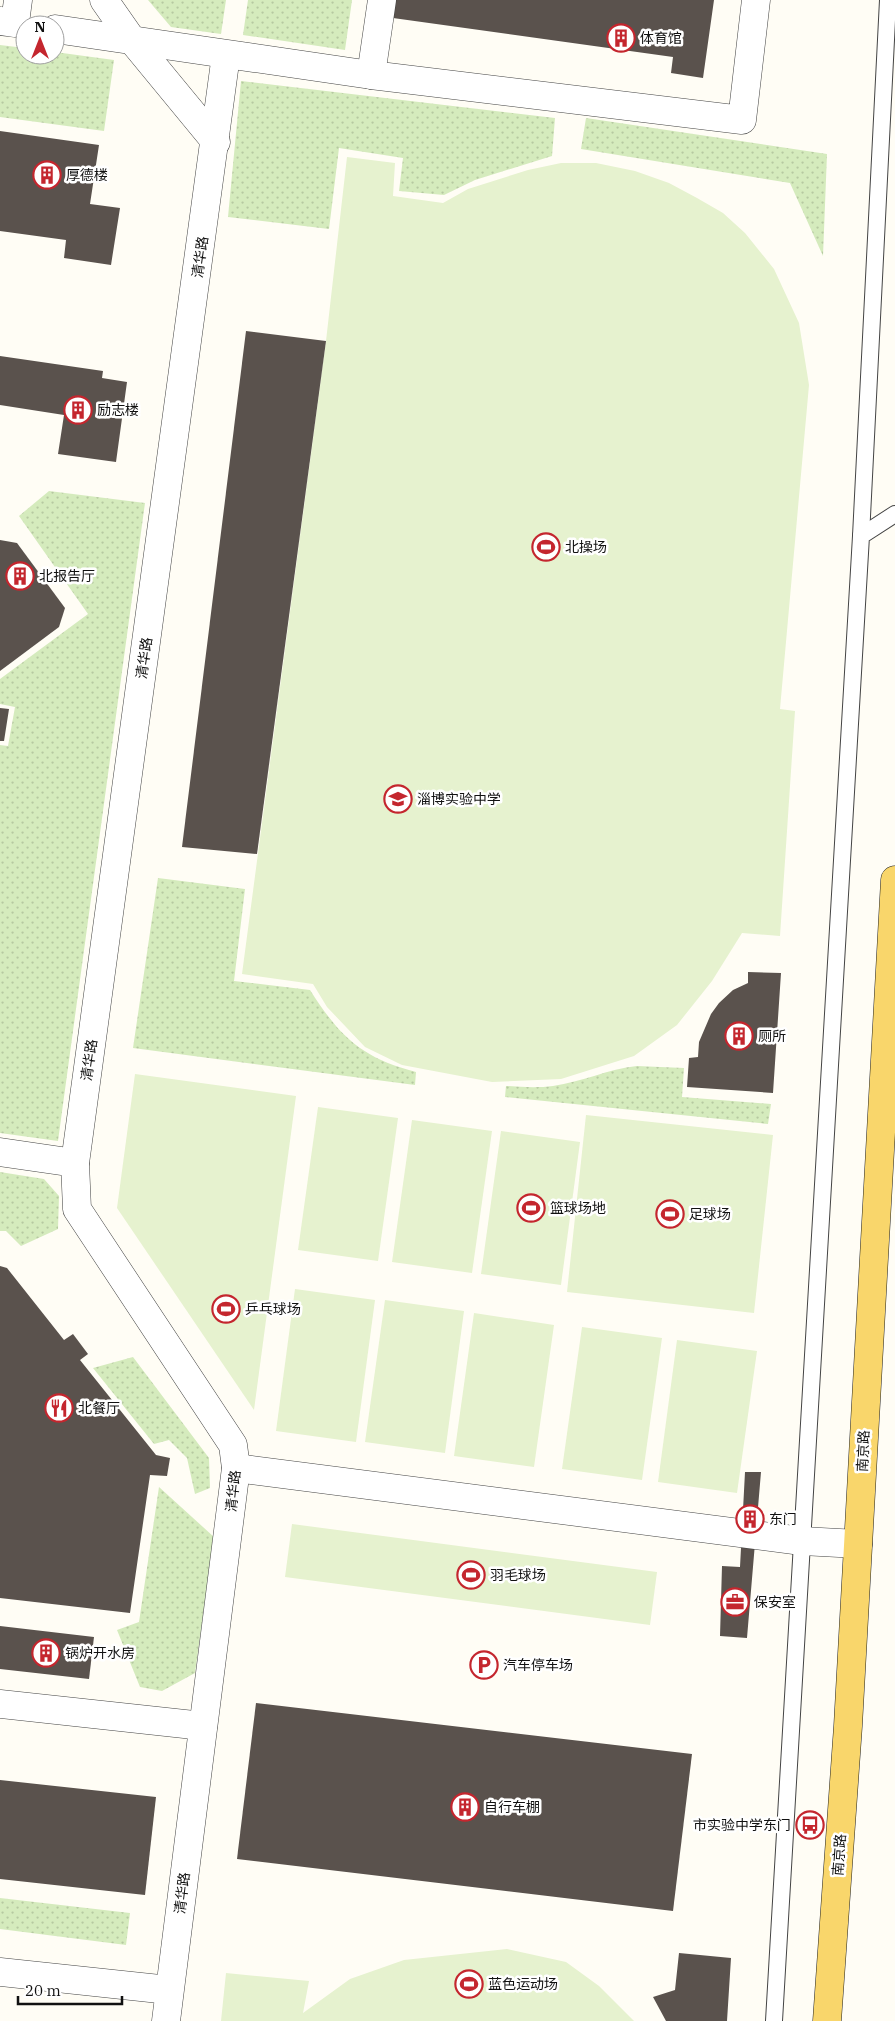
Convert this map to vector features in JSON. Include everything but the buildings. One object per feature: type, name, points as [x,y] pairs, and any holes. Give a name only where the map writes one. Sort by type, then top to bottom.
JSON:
[{"type":"main road","name":"南京路","points":[[827,2021],[848,1726],[895,880]]},
{"type":"street","points":[[104,0],[132,40],[216,142]]},
{"type":"street","points":[[371,75],[382,0]]},
{"type":"street","points":[[65,30],[371,75],[742,120],[756,0]]},
{"type":"street","name":"清华路","points":[[166,2021],[236,1468],[233,1445],[77,1209],[74,1162],[216,142],[226,55]]},
{"type":"street","points":[[0,1152],[74,1162]]},
{"type":"street","points":[[236,1468],[802,1540],[858,1544]]},
{"type":"street","points":[[0,1704],[203,1726]]},
{"type":"street","points":[[0,1972],[169,1990]]},
{"type":"lane","points":[[774,2021],[861,536],[888,0]]},
{"type":"lane","points":[[861,536],[895,514]]},
{"type":"green space","points":[[148,0],[226,0],[221,34],[171,27]]},
{"type":"green space","points":[[248,0],[352,0],[345,50],[243,35]]},
{"type":"green space","points":[[0,45],[15,47],[15,65],[65,65],[65,53],[114,60],[104,131],[0,117]]},
{"type":"green space","points":[[241,81],[555,118],[552,156],[475,180],[444,195],[399,191],[403,158],[339,148],[329,229],[228,217]]},
{"type":"green space","points":[[586,118],[827,154],[823,256],[790,183],[581,149]]},
{"type":"green space","name":"北操场","points":[[347,157],[395,163],[393,196],[443,203],[468,189],[528,170],[561,163],[596,163],[635,171],[669,183],[723,213],[745,233],[774,269],[799,323],[809,385],[780,709],[795,711],[780,936],[742,933],[712,981],[677,1025],[634,1056],[561,1079],[492,1082],[402,1065],[365,1047],[327,1007],[313,984],[242,974],[326,341]]},
{"type":"green space","points":[[49,491],[145,503],[58,1141],[0,1133],[0,745],[8,746],[15,707],[0,704],[0,679],[88,614],[19,516]]},
{"type":"green space","points":[[158,878],[245,889],[234,981],[310,990],[342,1033],[381,1060],[416,1072],[415,1085],[133,1048]]},
{"type":"green space","points":[[637,1066],[684,1068],[682,1097],[771,1104],[768,1124],[505,1097],[506,1086],[553,1086]]},
{"type":"green space","name":"乒乓球场","points":[[135,1074],[296,1096],[254,1410],[117,1208]]},
{"type":"green space","points":[[318,1107],[398,1118],[378,1261],[298,1250]]},
{"type":"green space","name":"足球场","points":[[586,1115],[773,1135],[754,1313],[567,1292]]},
{"type":"green space","points":[[412,1120],[492,1131],[472,1273],[392,1262]]},
{"type":"green space","name":"篮球场地","points":[[501,1131],[580,1142],[561,1285],[481,1274]]},
{"type":"green space","points":[[0,1172],[44,1179],[59,1196],[58,1229],[21,1246],[6,1231],[0,1231]]},
{"type":"green space","points":[[295,1289],[375,1300],[356,1442],[276,1431]]},
{"type":"green space","points":[[385,1300],[464,1311],[445,1453],[365,1442]]},
{"type":"green space","points":[[474,1313],[554,1325],[534,1467],[454,1456]]},
{"type":"green space","points":[[582,1327],[662,1338],[642,1480],[562,1469]]},
{"type":"green space","points":[[677,1340],[757,1351],[737,1493],[658,1482]]},
{"type":"green space","points":[[133,1357],[209,1458],[210,1488],[195,1494],[187,1458],[169,1440],[154,1444],[93,1368]]},
{"type":"green space","points":[[159,1487],[214,1537],[195,1673],[162,1691],[140,1687],[117,1630],[139,1622]]},
{"type":"green space","name":"羽毛球场","points":[[292,1524],[657,1572],[650,1625],[285,1577]]},
{"type":"green space","points":[[0,1898],[130,1913],[126,1945],[0,1929]]},
{"type":"green space","name":"蓝色运动场","points":[[507,1949],[566,1962],[599,1986],[634,2021],[221,2021],[226,1973],[309,1981],[303,2013],[350,1979],[404,1960]]},
{"type":"place","name":"体育馆","points":[[621,38]]},
{"type":"place","name":"厚德楼","points":[[47,175]]},
{"type":"place","name":"励志楼","points":[[78,410]]},
{"type":"place","name":"北操场","points":[[546,547]]},
{"type":"place","name":"北报告厅","points":[[20,576]]},
{"type":"place","name":"淄博实验中学","points":[[398,799]]},
{"type":"place","name":"厕所","points":[[739,1036]]},
{"type":"place","name":"篮球场地","points":[[531,1208]]},
{"type":"place","name":"足球场","points":[[670,1214]]},
{"type":"place","name":"乒乓球场","points":[[226,1309]]},
{"type":"place","name":"北餐厅","points":[[59,1408]]},
{"type":"place","name":"东门","points":[[750,1519]]},
{"type":"place","name":"羽毛球场","points":[[471,1575]]},
{"type":"place","name":"保安室","points":[[735,1602]]},
{"type":"place","name":"锅炉开水房","points":[[46,1653]]},
{"type":"place","name":"汽车停车场","points":[[484,1665]]},
{"type":"place","name":"自行车棚","points":[[465,1807]]},
{"type":"place","name":"市实验中学东门","points":[[810,1825]]},
{"type":"place","name":"蓝色运动场","points":[[469,1984]]}]
